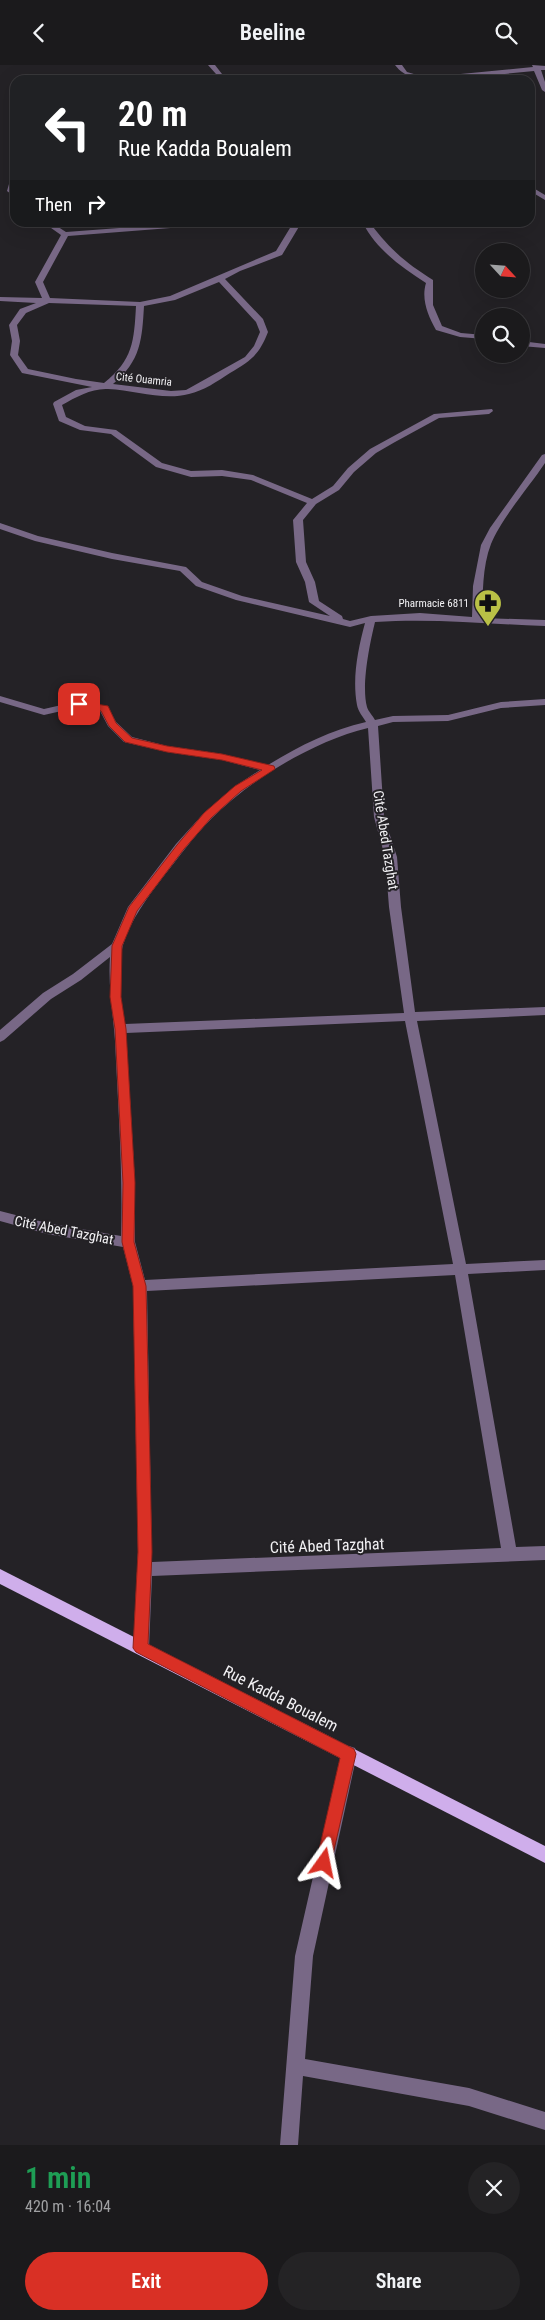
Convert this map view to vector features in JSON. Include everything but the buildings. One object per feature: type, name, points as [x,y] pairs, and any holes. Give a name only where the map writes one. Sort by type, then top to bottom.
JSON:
[{"type":"main road","name":"Rue Kadda Boualem","points":[[0,1576],[545,1855]]},
{"type":"street","points":[[211,65],[219,75]]},
{"type":"street","points":[[398,65],[405,73],[412,75]]},
{"type":"street","points":[[535,66],[545,90]]},
{"type":"street","points":[[464,75],[535,66],[545,68]]},
{"type":"street","points":[[54,227],[65,234],[113,227]]},
{"type":"street","points":[[138,227],[166,227]]},
{"type":"street","name":"Cité Ouamria","points":[[0,299],[140,304],[172,298],[220,279],[237,269],[279,253],[294,227]]},
{"type":"street","points":[[369,227],[387,250],[401,263],[430,282],[426,290],[439,328],[460,335],[475,336]]},
{"type":"street","points":[[47,301],[39,282],[46,265],[58,249],[65,234]]},
{"type":"street","name":"Cité Ouamria","points":[[47,301],[23,311],[13,325],[16,341],[14,355],[25,371],[76,382],[106,386],[171,394],[188,392],[248,359],[258,347],[264,332],[260,321],[220,279]]},
{"type":"street","name":"Cité Ouamria","points":[[106,386],[117,377],[131,360],[138,341],[140,304]]},
{"type":"street","points":[[530,344],[545,346]]},
{"type":"street","points":[[106,386],[79,391],[57,404],[62,419],[83,428],[113,432],[159,465],[190,474],[222,473],[253,478],[314,502]]},
{"type":"street","points":[[350,625],[314,602],[310,582],[300,563],[298,520],[314,502],[336,488],[351,470],[374,451],[414,427],[437,417],[489,411]]},
{"type":"street","points":[[478,621],[478,586],[486,545],[495,528],[545,457]]},
{"type":"street","points":[[0,527],[35,538],[112,556],[183,569],[198,584],[239,598],[350,625],[371,619],[420,616],[478,621],[545,623]]},
{"type":"street","points":[[371,619],[363,650],[361,685],[362,707],[373,724]]},
{"type":"street","points":[[0,699],[44,712],[79,704],[104,709],[112,724],[128,740],[167,749],[222,757],[270,769]]},
{"type":"street","name":"Cité Abed Tazghat","points":[[140,1648],[145,1569],[140,1286],[128,1242],[129,1183],[120,1029],[115,997],[117,946],[132,910],[180,847],[208,816],[238,789],[297,752],[350,729],[393,719],[448,717],[501,705],[545,702]]},
{"type":"street","name":"Cité Abed Tazghat","points":[[373,724],[380,817],[391,857],[395,907],[410,1016],[461,1270],[510,1555]]},
{"type":"street","name":"Cité Abed Tazghat","points":[[0,1037],[47,995],[78,977],[117,946]]},
{"type":"street","points":[[120,1029],[545,1011]]},
{"type":"street","name":"Cité Abed Tazghat","points":[[0,1216],[17,1222],[83,1236],[128,1242]]},
{"type":"street","points":[[140,1286],[545,1265]]},
{"type":"street","name":"Cité Abed Tazghat","points":[[145,1569],[545,1553]]},
{"type":"street","points":[[289,2145],[304,1956],[349,1754]]},
{"type":"street","points":[[295,2066],[469,2097],[545,2121]]},
{"type":"place","name":"Pharmacie 6811","points":[[488,627]]},
{"type":"route","points":[[79,704],[104,709],[112,724],[128,740],[167,749],[222,757],[270,769],[238,789],[208,816],[180,847],[132,910],[117,946],[114,969],[115,997],[120,1029],[129,1183],[128,1242],[140,1286],[145,1552],[140,1648],[349,1754],[331,1825],[324,1863]]}]
